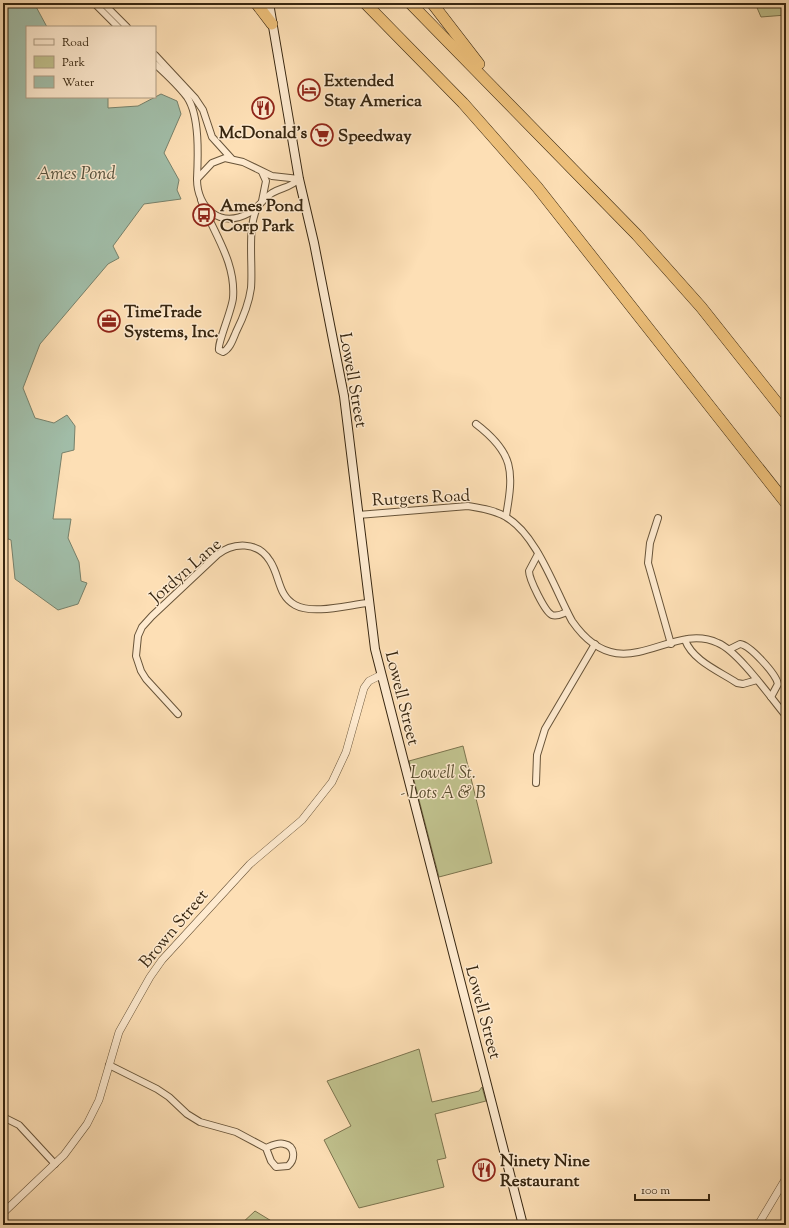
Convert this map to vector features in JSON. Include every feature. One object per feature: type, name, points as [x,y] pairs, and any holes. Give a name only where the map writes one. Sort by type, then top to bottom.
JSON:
[{"type":"highway","points":[[256,3],[272,24]]},
{"type":"highway","points":[[365,3],[463,103],[537,187],[786,503]]},
{"type":"highway","points":[[410,3],[585,180],[668,269],[786,414]]},
{"type":"highway","points":[[432,3],[458,38],[518,112]]},
{"type":"main road","name":"Lowell Street","points":[[269,3],[299,179],[314,243],[341,380],[368,603],[381,675],[523,1225]]},
{"type":"street","points":[[95,3],[117,26]]},
{"type":"street","points":[[103,3],[126,26]]},
{"type":"street","points":[[156,56],[195,98],[203,110],[212,137],[231,158],[243,162],[262,172],[280,178],[299,179]]},
{"type":"street","points":[[156,65],[180,90],[192,106],[195,118],[197,179],[201,200],[228,257],[234,290],[231,312],[218,344],[219,349],[223,352],[229,347],[233,340],[249,298],[252,274],[252,228],[254,213],[259,205],[266,184],[262,172]]},
{"type":"street","points":[[197,179],[212,162],[231,158]]},
{"type":"street","points":[[201,200],[208,210],[221,217],[242,216],[259,205],[271,194],[292,186],[299,179]]},
{"type":"street","points":[[476,424],[496,441],[509,463],[511,478],[506,516]]},
{"type":"street","name":"Rutgers Road","points":[[358,515],[468,506],[483,508],[506,516],[520,528],[538,554],[567,612],[580,632],[595,644],[618,653],[629,654],[645,652],[685,640],[698,638],[712,640],[730,649],[786,716]]},
{"type":"street","points":[[658,518],[650,543],[648,563],[671,644]]},
{"type":"street","name":"Jordyn Lane","points":[[178,714],[146,679],[141,671],[136,656],[138,636],[142,627],[152,616],[217,555],[227,548],[246,545],[263,552],[271,562],[285,597],[302,608],[319,609],[368,603]]},
{"type":"street","points":[[538,554],[529,571],[530,579],[549,613],[556,616],[567,612]]},
{"type":"street","points":[[685,640],[689,650],[698,658],[737,683],[743,684],[756,680]]},
{"type":"street","points":[[536,782],[537,755],[545,729],[595,644]]},
{"type":"street","points":[[730,649],[740,644],[749,648],[775,677],[778,684],[771,697]]},
{"type":"street","name":"Brown Street","points":[[3,1213],[73,1145],[95,1111],[119,1032],[150,977],[162,960],[236,879],[266,849],[302,820],[332,782],[346,752],[364,688],[369,681],[381,675]]},
{"type":"street","points":[[109,1065],[157,1089],[169,1097],[187,1114],[200,1122],[236,1132],[266,1148],[271,1161],[276,1166],[288,1166],[293,1160],[293,1152],[284,1144],[276,1144],[266,1148]]},
{"type":"street","points":[[3,1117],[19,1125],[55,1164]]},
{"type":"street","points":[[758,1225],[786,1178]]},
{"type":"green space","points":[[755,3],[786,3],[786,15],[761,17]]},
{"type":"green space","name":"Lowell St. - Lots A & B","points":[[463,746],[492,863],[439,877],[409,761]]},
{"type":"green space","points":[[419,1049],[432,1102],[479,1091],[482,1087],[486,1101],[435,1114],[446,1158],[437,1160],[444,1187],[359,1208],[324,1140],[351,1126],[327,1081]]},
{"type":"green space","points":[[255,1211],[278,1225],[240,1225]]},
{"type":"water","name":"Ames Pond","points":[[3,3],[34,3],[46,26],[26,26],[26,98],[108,98],[108,108],[138,106],[156,98],[161,94],[177,101],[181,114],[164,153],[179,180],[177,190],[181,199],[144,204],[113,246],[119,258],[108,264],[40,344],[23,388],[35,418],[54,423],[67,415],[75,426],[74,450],[62,453],[53,519],[71,519],[68,538],[79,562],[81,581],[87,583],[78,604],[58,610],[15,579],[11,540],[3,537]]},
{"type":"place","name":"Extended Stay America","points":[[309,90]]},
{"type":"place","name":"McDonald's","points":[[263,108]]},
{"type":"place","name":"Speedway","points":[[322,135]]},
{"type":"place","name":"Ames Pond Corp Park","points":[[204,215]]},
{"type":"place","name":"TimeTrade Systems, Inc.","points":[[109,321]]},
{"type":"place","name":"Ninety Nine Restaurant","points":[[484,1170]]}]
